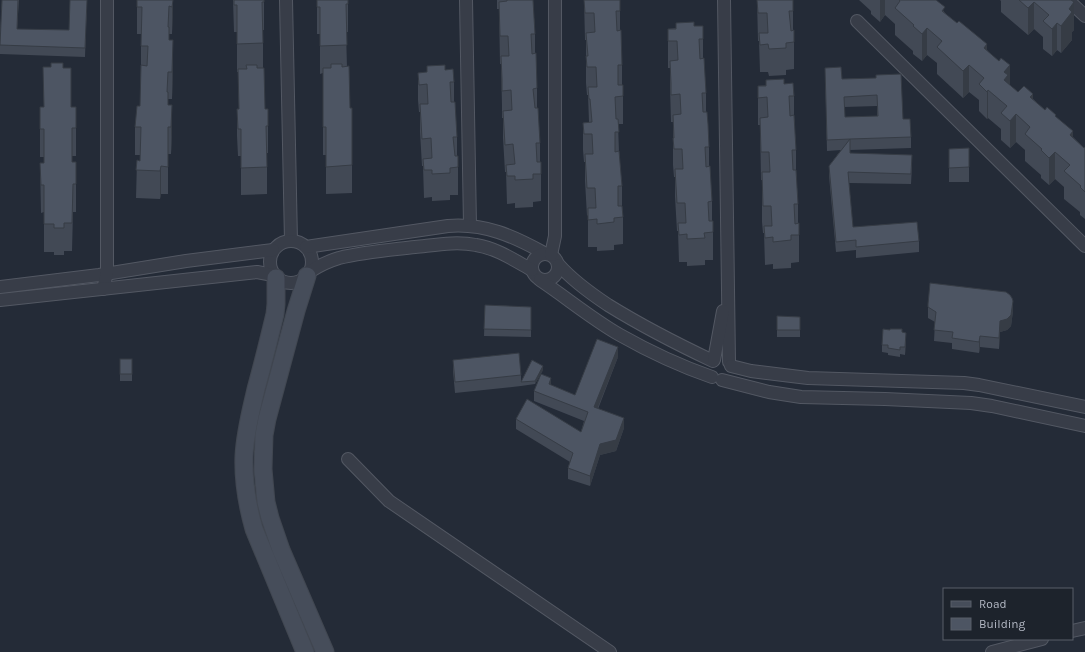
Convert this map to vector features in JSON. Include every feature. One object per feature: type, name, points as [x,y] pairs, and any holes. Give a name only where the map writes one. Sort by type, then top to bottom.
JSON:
[{"type":"main road","points":[[309,273],[296,311],[267,418],[264,435],[263,469],[266,502],[275,534],[325,652]]},
{"type":"main road","points":[[274,276],[276,304],[275,314],[249,418],[244,455],[244,474],[246,492],[254,529],[305,652]]},
{"type":"street","points":[[103,289],[107,273],[107,0]]},
{"type":"street","points":[[286,0],[291,241]]},
{"type":"street","points":[[466,0],[470,225]]},
{"type":"street","points":[[548,254],[555,236],[555,0]]},
{"type":"street","points":[[724,0],[727,290],[731,372],[725,380],[717,379],[709,371],[710,364],[713,361],[727,290]]},
{"type":"street","points":[[1068,0],[1085,16]]},
{"type":"street","points":[[857,20],[1085,246]]},
{"type":"street","points":[[306,248],[448,226],[478,226],[505,234],[526,243],[557,260],[558,273],[548,280],[540,280]]},
{"type":"street","points":[[309,273],[312,262],[311,254],[302,244],[291,241],[284,242],[273,250],[269,263],[270,269],[274,276],[281,282],[295,284],[302,281],[309,273],[329,262],[348,257],[441,244],[474,244],[483,246],[506,256],[532,270],[536,277],[540,280],[620,335],[690,370],[717,379],[769,392],[801,397],[971,403],[992,406],[1085,426]]},
{"type":"street","points":[[0,286],[273,250]]},
{"type":"street","points":[[532,270],[534,259],[537,256],[548,254]]},
{"type":"street","points":[[558,265],[597,298],[643,326],[713,361],[720,358],[726,360],[730,364],[751,371],[808,378],[964,383],[1085,407]]},
{"type":"street","points":[[0,300],[257,272],[274,276]]},
{"type":"street","points":[[348,460],[389,501],[610,652]]},
{"type":"street","points":[[1073,631],[1085,628]]},
{"type":"street","points":[[992,652],[1038,640]]},
{"type":"building","points":[[2,0],[18,0],[17,29],[69,30],[70,0],[87,0],[85,48],[0,45]]},
{"type":"building","points":[[137,0],[173,0],[172,7],[169,6],[168,27],[169,40],[173,40],[172,72],[168,72],[167,92],[168,105],[172,105],[171,127],[168,127],[168,167],[161,166],[160,171],[136,170],[137,160],[140,161],[141,127],[135,127],[137,106],[140,106],[141,65],[147,66],[148,46],[141,46],[142,7],[137,7]]},
{"type":"building","points":[[234,0],[264,0],[264,2],[262,2],[263,43],[237,44],[237,5],[234,5]]},
{"type":"building","points":[[317,0],[348,0],[348,4],[346,4],[347,45],[320,46],[320,7],[317,7]]},
{"type":"building","points":[[507,0],[533,0],[535,34],[531,34],[532,54],[536,53],[537,88],[533,89],[535,108],[538,108],[540,143],[536,143],[537,162],[541,162],[541,174],[533,174],[533,179],[515,180],[515,176],[507,176],[506,165],[515,164],[513,144],[505,145],[503,111],[512,110],[511,90],[502,91],[501,56],[509,56],[508,36],[500,36],[499,2]]},
{"type":"building","points":[[584,0],[620,0],[620,11],[616,11],[617,31],[621,30],[622,65],[618,65],[618,85],[623,85],[623,96],[615,97],[616,119],[618,119],[619,132],[615,132],[615,152],[619,151],[622,186],[618,186],[618,206],[622,206],[623,217],[614,218],[614,222],[597,224],[597,219],[588,220],[588,208],[596,208],[595,188],[587,188],[585,154],[593,154],[592,134],[584,134],[583,123],[592,122],[588,87],[597,87],[596,67],[587,67],[586,56],[588,56],[586,33],[595,32],[594,13],[585,13]]},
{"type":"building","points":[[757,0],[793,0],[793,11],[789,11],[791,31],[794,30],[794,42],[786,43],[786,48],[769,49],[768,44],[760,45],[759,33],[768,33],[767,13],[758,13]]},
{"type":"building","points":[[899,0],[936,0],[945,7],[942,11],[957,23],[959,21],[987,44],[984,48],[999,61],[1001,58],[1010,65],[1004,72],[1008,75],[1004,80],[1018,92],[1024,86],[1033,94],[1030,97],[1045,110],[1047,107],[1056,115],[1055,116],[1073,131],[1070,135],[1084,148],[1085,147],[1085,192],[1080,187],[1081,186],[1064,171],[1070,165],[1055,152],[1049,158],[1041,150],[1042,149],[1025,134],[1030,127],[1016,114],[1010,121],[1001,113],[1007,106],[988,90],[987,92],[979,84],[984,78],[969,65],[963,71],[937,47],[942,41],[927,28],[922,34],[895,8],[900,1]]},
{"type":"building","points":[[1019,0],[1071,0],[1074,2],[1069,9],[1072,12],[1061,26],[1057,23],[1052,29],[1043,21],[1049,15],[1034,2],[1028,8]]},
{"type":"building","points":[[694,22],[694,26],[703,26],[703,39],[699,39],[700,59],[704,58],[706,93],[702,93],[703,112],[707,112],[708,124],[709,147],[705,147],[706,167],[710,166],[712,201],[708,202],[709,221],[713,221],[713,232],[704,233],[705,238],[687,239],[687,234],[679,235],[678,223],[686,223],[685,203],[677,203],[675,169],[683,169],[682,149],[674,149],[673,138],[673,115],[681,114],[680,94],[671,95],[670,61],[678,60],[677,41],[668,41],[668,29],[676,29],[676,23]]},
{"type":"building","points":[[51,63],[63,63],[63,68],[71,68],[71,107],[76,107],[76,128],[72,128],[72,162],[76,162],[76,184],[73,184],[72,223],[64,223],[64,228],[54,228],[54,224],[44,224],[44,185],[41,185],[40,163],[44,163],[44,129],[40,129],[40,107],[44,107],[43,67],[51,67]]},
{"type":"building","points":[[331,64],[342,64],[342,67],[349,66],[350,108],[352,108],[352,165],[326,167],[326,127],[323,127],[323,68],[331,68]]},
{"type":"building","points":[[246,65],[257,65],[257,68],[264,68],[265,109],[268,109],[268,126],[266,126],[267,167],[241,168],[241,129],[238,129],[237,109],[239,109],[238,69],[247,69]]},
{"type":"building","points":[[445,65],[445,70],[453,69],[454,82],[450,82],[451,102],[455,102],[457,137],[453,137],[455,156],[458,156],[458,167],[450,168],[450,173],[432,174],[432,170],[424,170],[423,159],[432,158],[431,138],[422,139],[420,104],[428,104],[427,84],[419,85],[418,73],[427,72],[427,66]]},
{"type":"building","points":[[841,67],[842,79],[876,78],[876,75],[901,74],[903,119],[910,119],[911,137],[827,140],[825,68]],"holes":[[[877,95],[878,116],[845,117],[844,97]]]},
{"type":"building","points":[[784,79],[784,84],[793,83],[794,96],[789,96],[790,116],[794,115],[796,150],[792,150],[793,170],[796,170],[798,204],[794,204],[795,224],[799,223],[799,235],[791,235],[791,240],[773,242],[773,237],[765,238],[764,226],[772,226],[771,206],[763,206],[762,172],[770,172],[769,152],[761,152],[760,118],[768,117],[767,97],[758,98],[758,86],[766,86],[766,80]]},
{"type":"building","points":[[850,139],[850,153],[912,155],[911,174],[848,172],[853,227],[917,222],[919,241],[856,247],[856,240],[836,242],[829,166]]},
{"type":"building","points":[[969,148],[969,167],[949,168],[949,149]]},
{"type":"building","points":[[930,283],[1006,292],[1010,295],[1013,301],[1011,315],[1007,319],[1000,321],[999,338],[980,336],[979,342],[952,338],[953,332],[934,330],[936,312],[928,307]]},
{"type":"building","points":[[485,305],[531,307],[531,330],[484,329]]},
{"type":"building","points":[[777,316],[800,317],[800,330],[777,330]]},
{"type":"building","points":[[883,329],[902,329],[902,332],[906,333],[905,347],[900,347],[900,350],[888,348],[888,345],[882,345]]},
{"type":"building","points":[[597,339],[618,347],[594,407],[624,418],[616,440],[600,444],[590,476],[568,468],[573,453],[516,419],[527,399],[581,432],[588,412],[534,391],[541,374],[551,378],[549,384],[575,395]]},
{"type":"building","points":[[519,353],[521,375],[455,382],[453,360]]},
{"type":"building","points":[[120,359],[132,359],[132,374],[120,374]]},
{"type":"building","points":[[532,360],[543,366],[535,381],[521,382]]}]
